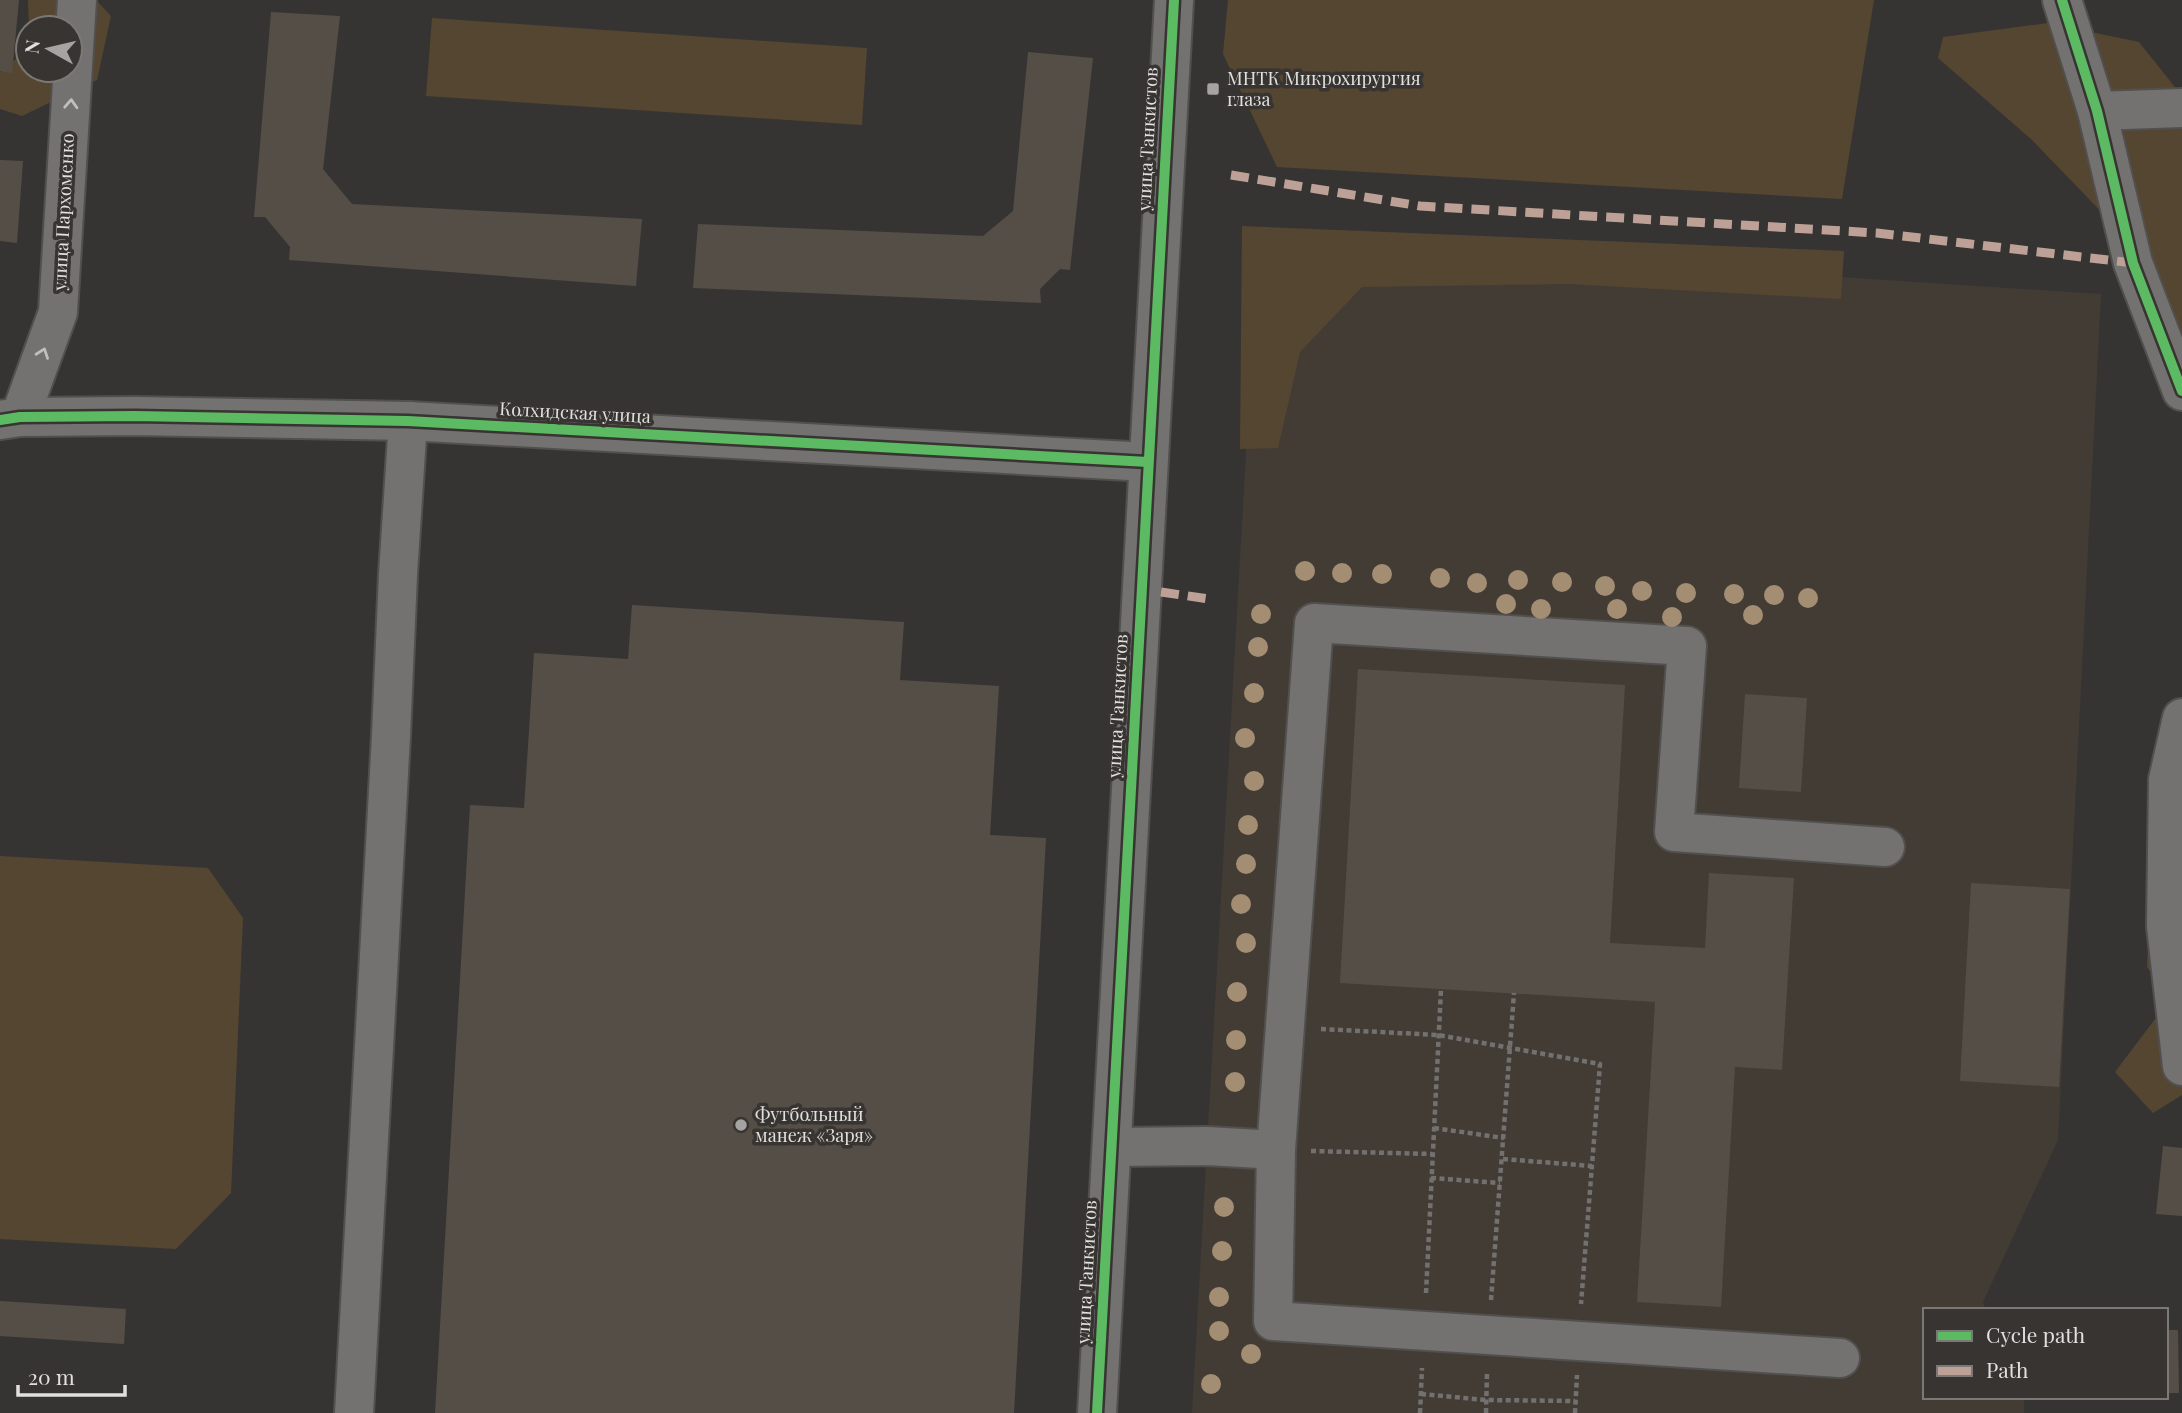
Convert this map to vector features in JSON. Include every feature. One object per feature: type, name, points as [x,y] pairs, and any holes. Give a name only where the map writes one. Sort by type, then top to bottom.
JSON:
[{"type":"street","name":"улица Пархоменко","points":[[10,419],[58,312],[77,0]]},
{"type":"street","name":"улица Танкистов","points":[[1097,1413],[1174,0]]},
{"type":"street","points":[[2062,0],[2097,111],[2133,263],[2182,391]]},
{"type":"street","points":[[2097,111],[2182,108]]},
{"type":"street","name":"Колхидская улица","points":[[10,419],[135,416],[408,421],[1148,462]]},
{"type":"street","points":[[354,1413],[408,421]]},
{"type":"street","points":[[1840,1358],[1273,1321],[1276,1150],[1314,623],[1687,646],[1674,832],[1885,847]]},
{"type":"street","points":[[2182,718],[2168,780],[2166,926],[2182,1066]]},
{"type":"street","points":[[1112,1147],[1207,1146],[1276,1150]]},
{"type":"path","points":[[1420,1413],[1441,989]]},
{"type":"path","points":[[1486,1413],[1488,1335],[1514,993]]},
{"type":"path","points":[[1285,1028],[1438,1035],[1600,1063],[1578,1340],[1575,1413]]},
{"type":"path","points":[[1434,1128],[1504,1138]]},
{"type":"path","points":[[1276,1150],[1432,1154]]},
{"type":"path","points":[[1503,1159],[1592,1166]]},
{"type":"path","points":[[1431,1178],[1500,1183]]},
{"type":"path","points":[[1421,1394],[1486,1400],[1575,1401]]},
{"type":"shaded area","points":[[28,0],[96,0],[111,16],[97,80],[22,116],[0,109],[0,72],[14,60],[14,84],[84,84],[84,14],[28,14]]},
{"type":"shaded area","points":[[1228,0],[1874,0],[1842,199],[1277,167],[1223,54]]},
{"type":"shaded area","points":[[432,18],[867,48],[862,125],[426,96]]},
{"type":"shaded area","points":[[2048,23],[2139,42],[2182,96],[2182,336],[2143,255],[2032,140],[1938,58],[1943,37]]},
{"type":"shaded area","points":[[1242,226],[1844,251],[1841,299],[1569,284],[1362,287],[1300,352],[1278,448],[1240,449]]},
{"type":"shaded area","points":[[1258,239],[2101,294],[2058,1140],[1983,1302],[1985,1308],[1923,1308],[1923,1399],[2024,1399],[2024,1413],[1192,1413]]},
{"type":"shaded area","points":[[0,856],[208,868],[243,918],[231,1193],[176,1249],[0,1239]]},
{"type":"shaded area","points":[[2150,910],[2182,918],[2182,1095],[2153,1113],[2115,1072],[2171,998],[2147,967]]},
{"type":"building","points":[[0,0],[19,0],[18,14],[14,14],[12,73],[0,71]]},
{"type":"building","points":[[271,12],[340,16],[323,169],[352,204],[642,219],[636,286],[289,260],[290,247],[265,217],[254,217]]},
{"type":"building","points":[[1028,52],[1093,58],[1070,270],[1060,269],[1040,289],[1041,303],[693,288],[698,224],[983,236],[1013,211]]},
{"type":"building","points":[[0,160],[23,161],[17,243],[0,241]]},
{"type":"building","name":"Футбольный манеж «Заря»","points":[[632,605],[904,622],[900,680],[999,686],[990,835],[1046,838],[1014,1413],[435,1413],[470,805],[524,808],[534,653],[628,659]]},
{"type":"building","points":[[1358,669],[1625,685],[1610,943],[1705,948],[1709,873],[1794,878],[1782,1070],[1735,1067],[1721,1307],[1637,1302],[1655,1002],[1340,983]]},
{"type":"building","points":[[1745,694],[1807,698],[1801,792],[1739,788]]},
{"type":"building","points":[[1971,883],[2070,889],[2059,1087],[1960,1081]]},
{"type":"building","points":[[2163,1146],[2182,1148],[2182,1216],[2156,1214]]},
{"type":"building","points":[[0,1301],[126,1309],[124,1344],[0,1336]]},
{"type":"building","points":[[2168,1330],[2178,1330],[2179,1393],[2168,1393]]},
{"type":"marked path","points":[[1231,175],[1420,206],[1877,233],[2133,263]]},
{"type":"marked path","points":[[1161,592],[1209,599]]},
{"type":"cycle path","points":[[1097,1413],[1174,0]]},
{"type":"cycle path","points":[[2062,0],[2097,111],[2133,263],[2182,391]]},
{"type":"cycle path","points":[[0,420],[20,417],[135,416],[408,421],[1148,462]]},
{"type":"place","name":"МНТК Микрохирургия глаза","points":[[1213,89]]},
{"type":"place","name":"Футбольный манеж «Заря»","points":[[741,1125]]}]
